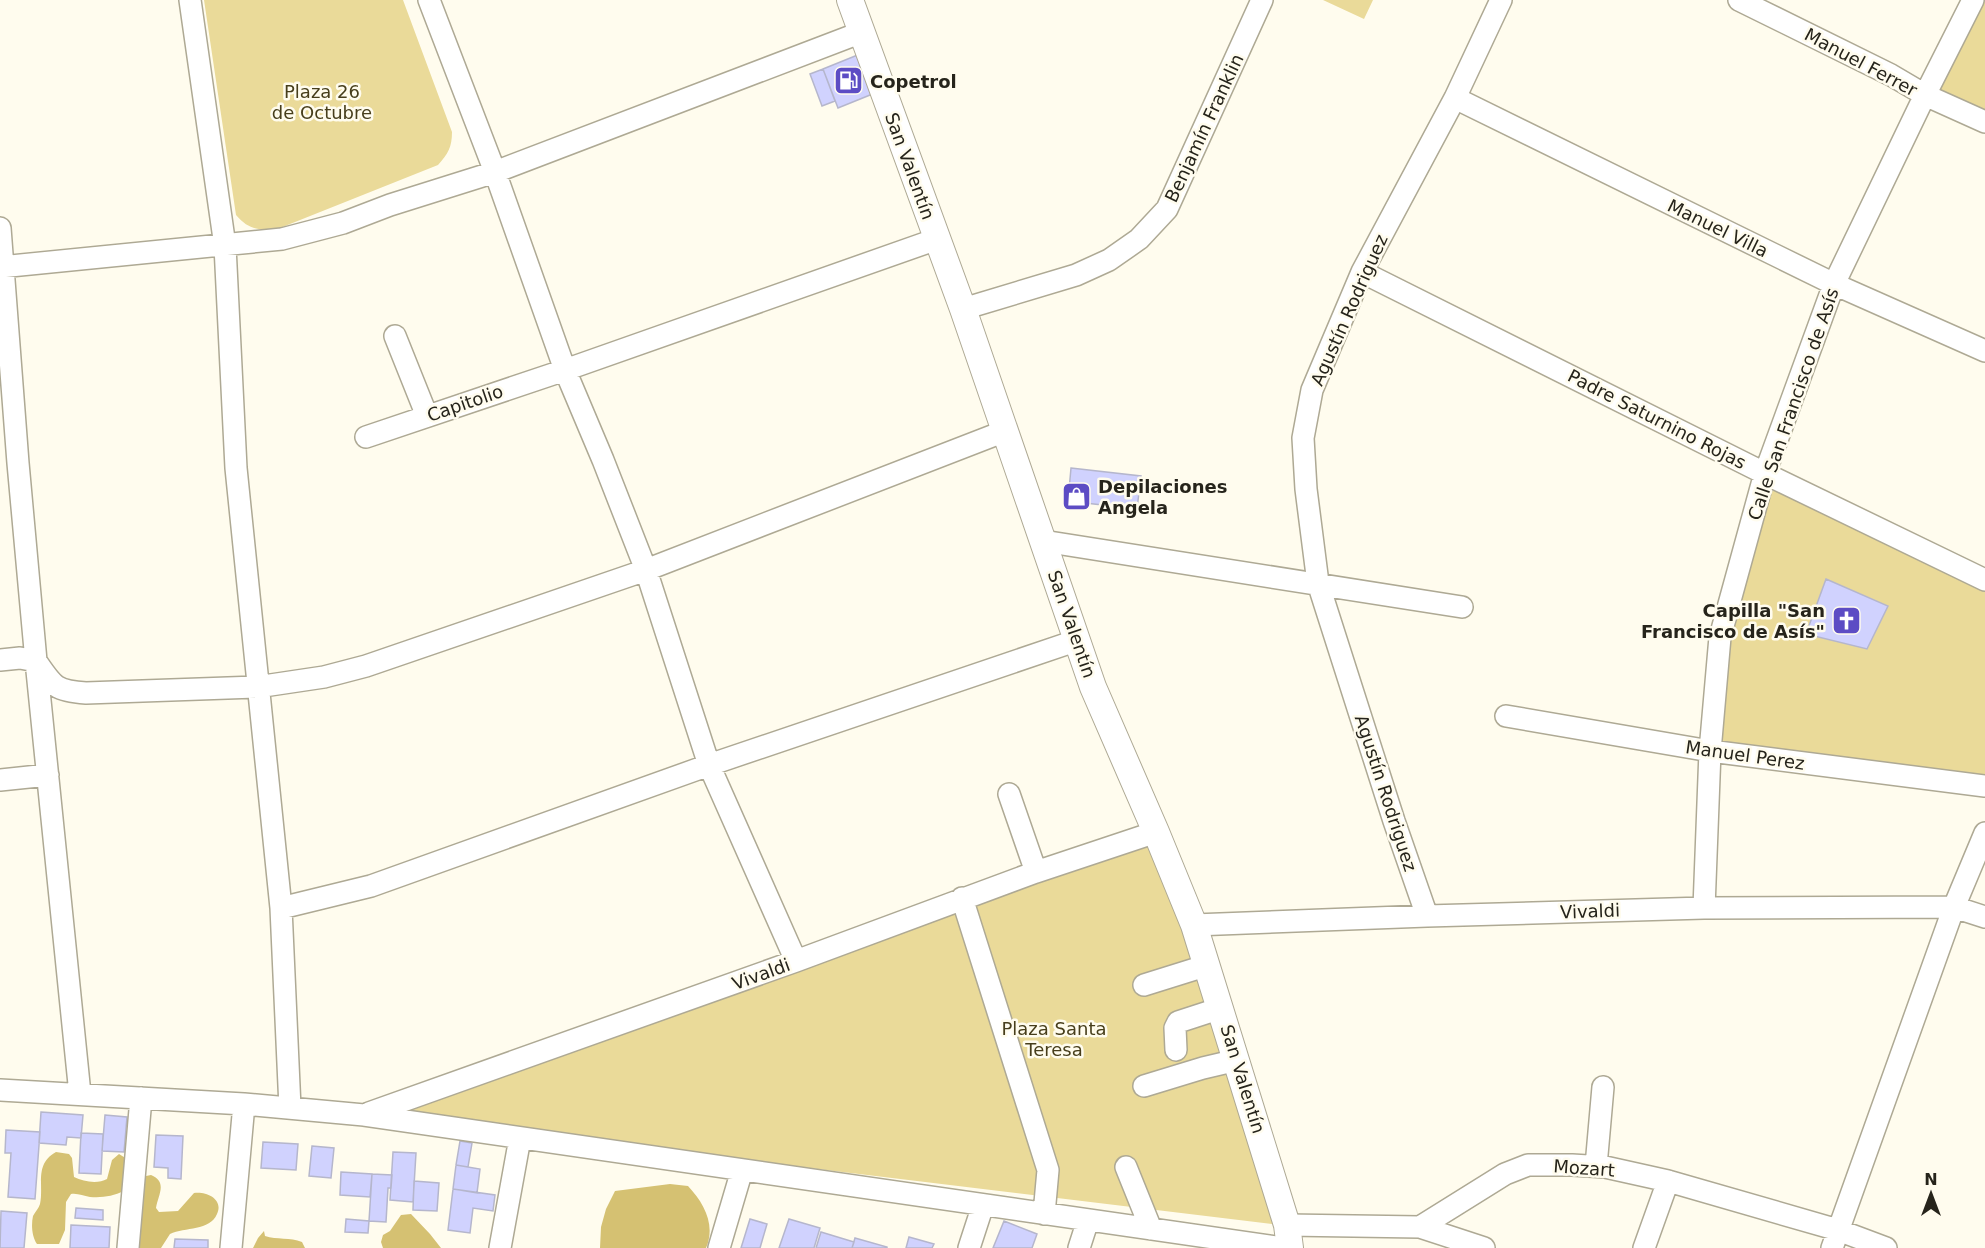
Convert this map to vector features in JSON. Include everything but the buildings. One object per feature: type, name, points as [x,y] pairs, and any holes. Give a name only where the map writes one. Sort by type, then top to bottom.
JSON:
[{"type":"main road","name":"San Valentín","points":[[850,0],[963,309],[1093,687],[1156,832],[1208,965],[1287,1240]]},
{"type":"street","points":[[190,0],[225,246],[236,468],[281,908],[290,1108]]},
{"type":"street","points":[[429,0],[495,172],[565,370],[646,570],[709,765],[796,961]]},
{"type":"street","name":"Benjamín Franklin","points":[[963,309],[1076,276],[1109,260],[1139,239],[1167,209],[1262,0]]},
{"type":"street","name":"Agustín Rodriguez","points":[[1427,915],[1394,821],[1318,583],[1306,489],[1303,438],[1312,390],[1362,272],[1455,98],[1501,0]]},
{"type":"street","name":"Manuel Ferrer","points":[[1739,0],[1891,75],[1925,95],[1985,122]]},
{"type":"street","name":"Calle San Francisco de Asís","points":[[1704,908],[1710,751],[1720,637],[1765,473],[1834,285],[1973,0]]},
{"type":"street","points":[[2,267],[282,239],[343,223],[390,205],[495,172],[862,32]]},
{"type":"street","name":"Manuel Villa","points":[[1455,98],[1834,285],[1985,351]]},
{"type":"street","points":[[0,228],[36,661],[80,1094]]},
{"type":"street","name":"Capitolio","points":[[366,437],[565,370],[937,239]]},
{"type":"street","name":"Padre Saturnino Rojas","points":[[1362,272],[1985,580]]},
{"type":"street","points":[[395,336],[427,416]]},
{"type":"street","points":[[0,660],[20,658],[36,661],[52,684],[67,692],[86,693],[257,687],[324,677],[366,666],[646,570],[1005,431]]},
{"type":"street","points":[[1043,541],[1462,606]]},
{"type":"street","points":[[281,908],[371,886],[709,765],[1078,640]]},
{"type":"street","name":"Manuel Perez","points":[[1506,716],[1710,751],[1985,786]]},
{"type":"street","points":[[0,780],[48,774]]},
{"type":"street","points":[[1009,794],[1036,872]]},
{"type":"street","name":"Vivaldi","points":[[364,1115],[796,961],[962,898],[1156,832]]},
{"type":"street","points":[[1835,1239],[1954,908],[1985,833]]},
{"type":"street","points":[[962,898],[1048,1170],[1044,1214]]},
{"type":"street","name":"Vivaldi","points":[[1194,926],[1427,915],[1704,908],[1954,908],[1985,917]]},
{"type":"street","points":[[1144,985],[1208,965]]},
{"type":"street","points":[[1176,1050],[1174,1028],[1178,1022],[1221,1008]]},
{"type":"street","points":[[1144,1086],[1237,1060]]},
{"type":"street","points":[[1596,1166],[1603,1087]]},
{"type":"street","points":[[0,1090],[244,1104],[364,1115],[1151,1229],[1287,1240],[1412,1234],[1484,1248]]},
{"type":"street","points":[[128,1248],[141,1098]]},
{"type":"street","points":[[231,1248],[244,1104]]},
{"type":"street","points":[[500,1248],[520,1138]]},
{"type":"street","name":"Mozart","points":[[1412,1234],[1505,1174],[1528,1165],[1596,1166],[1668,1181],[1835,1239],[1886,1248]]},
{"type":"street","points":[[1126,1167],[1151,1229]]},
{"type":"street","points":[[719,1248],[742,1170]]},
{"type":"street","points":[[1644,1248],[1668,1181]]},
{"type":"street","points":[[969,1248],[983,1205]]},
{"type":"street","points":[[1079,1248],[1088,1220]]},
{"type":"green space","name":"Plaza 26 de Octubre","points":[[204,0],[403,0],[452,132],[447,154],[438,165],[275,230],[249,226],[236,215]]},
{"type":"green space","points":[[1323,0],[1373,0],[1364,19]]},
{"type":"green space","points":[[1973,0],[1985,0],[1985,122],[1925,95]]},
{"type":"green space","points":[[1767,475],[1985,580],[1985,786],[1719,751],[1721,677]]},
{"type":"green space","name":"Plaza Santa Teresa","points":[[1149,835],[1289,1226],[388,1117]]},
{"type":"shaded area","points":[[56,1152],[69,1154],[72,1158],[74,1177],[91,1182],[107,1179],[112,1160],[119,1154],[127,1159],[124,1191],[99,1197],[71,1194],[66,1202],[65,1230],[59,1244],[37,1244],[32,1223],[40,1204],[42,1169],[49,1157]]},
{"type":"shaded area","points":[[151,1175],[161,1185],[156,1208],[159,1212],[178,1211],[194,1193],[204,1193],[213,1197],[218,1204],[219,1209],[214,1219],[203,1226],[170,1234],[161,1248],[128,1248],[138,1184],[146,1176]]},
{"type":"shaded area","points":[[670,1184],[688,1186],[703,1207],[710,1231],[706,1248],[600,1248],[601,1227],[606,1209],[615,1191]]},
{"type":"shaded area","points":[[411,1214],[441,1248],[383,1248],[381,1242],[383,1235],[390,1231],[401,1215]]},
{"type":"shaded area","points":[[264,1231],[265,1236],[302,1242],[305,1248],[253,1248]]},
{"type":"place","name":"Copetrol","points":[[849,81]]},
{"type":"place","name":"Depilaciones Angela","points":[[1077,496]]},
{"type":"place","name":"Capilla \"San Francisco de Asís\"","points":[[1846,620]]}]
